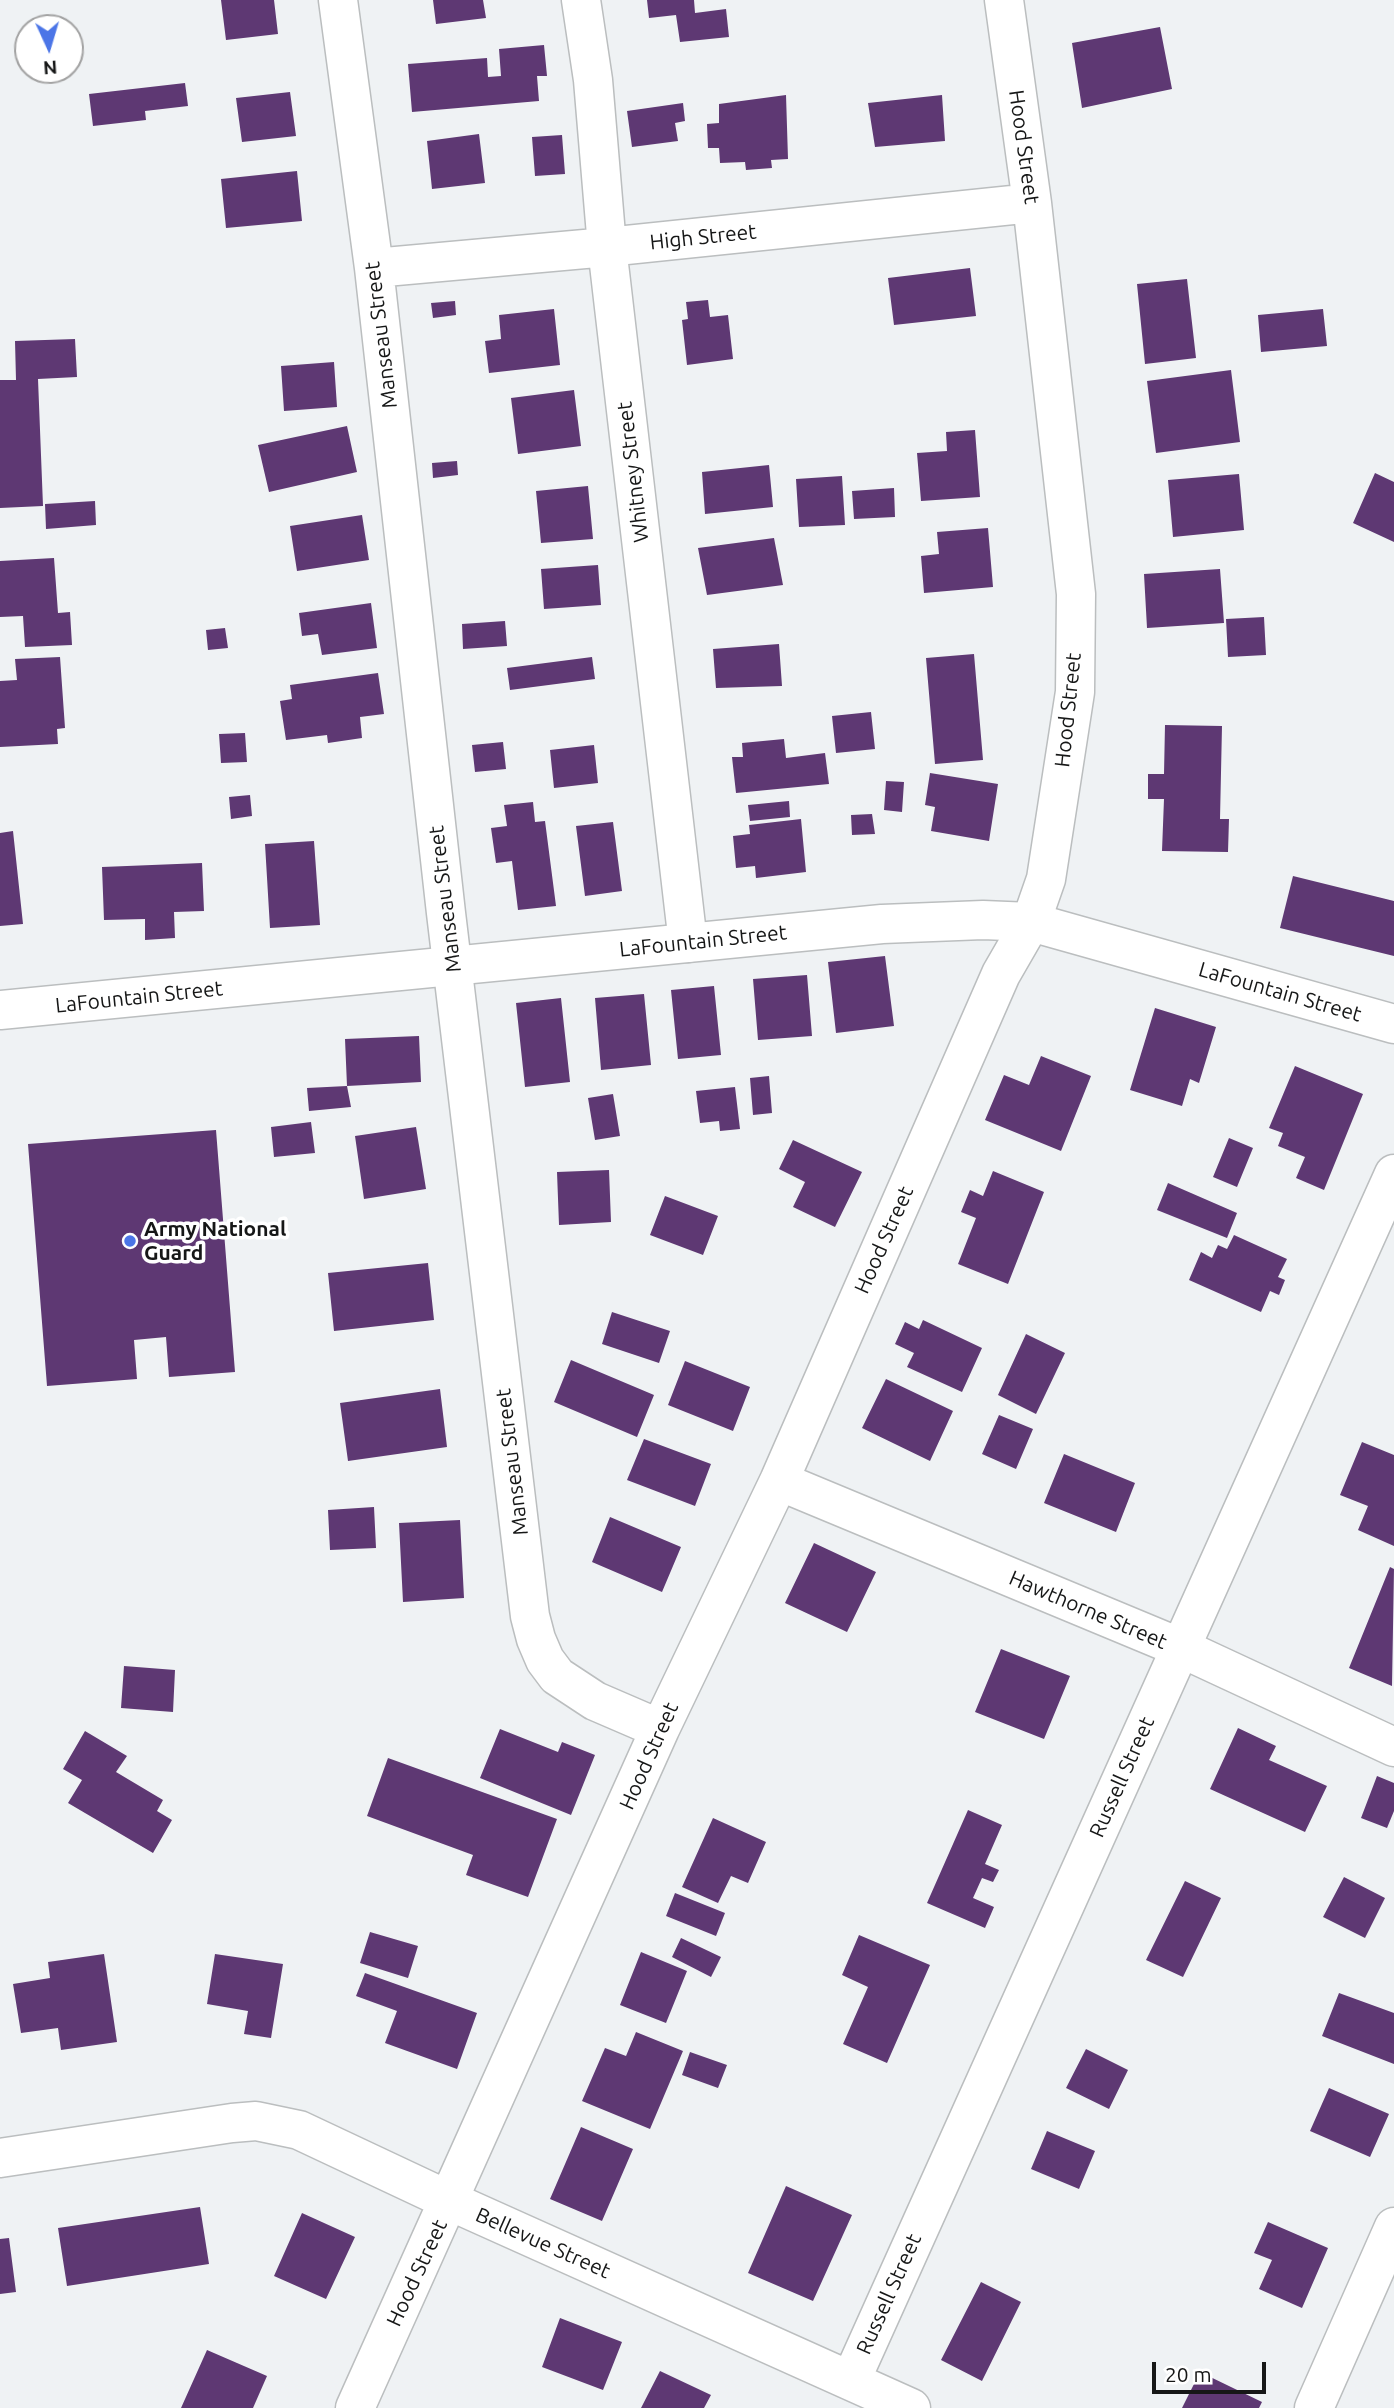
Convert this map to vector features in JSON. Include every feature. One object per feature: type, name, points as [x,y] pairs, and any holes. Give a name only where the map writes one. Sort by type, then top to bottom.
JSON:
[{"type":"street","name":"Manseau Street","points":[[338,0],[374,268],[530,1616],[545,1660],[556,1676],[574,1689],[660,1729]]},
{"type":"street","name":"Whitney Street","points":[[580,0],[595,102],[607,247],[688,943]]},
{"type":"street","name":"Hood Street","points":[[355,2408],[660,1729],[779,1481],[1001,974],[1031,922],[1046,879],[1075,692],[1076,594],[1032,202],[1004,0]]},
{"type":"street","name":"High Street","points":[[374,268],[607,247],[1032,202]]},
{"type":"street","name":"LaFountain Street","points":[[0,1010],[882,924],[983,920],[1031,922],[1394,1024]]},
{"type":"street","name":"Russell Street","points":[[850,2380],[1394,1174]]},
{"type":"street","name":"Hawthorne Street","points":[[779,1481],[1181,1648],[1394,1746]]},
{"type":"street","name":"Bellevue Street","points":[[0,2158],[256,2121],[299,2130],[450,2201],[911,2408]]},
{"type":"street","points":[[1314,2408],[1394,2227]]},
{"type":"building","points":[[221,0],[274,0],[278,34],[226,40]]},
{"type":"building","points":[[433,0],[483,0],[486,18],[436,24]]},
{"type":"building","points":[[647,0],[694,0],[695,13],[726,9],[729,37],[680,42],[676,15],[649,18]]},
{"type":"building","points":[[1160,27],[1172,89],[1082,108],[1072,43]]},
{"type":"building","points":[[544,45],[547,76],[537,76],[539,101],[412,112],[408,64],[487,58],[488,77],[501,76],[499,49]]},
{"type":"building","points":[[185,83],[188,106],[145,111],[146,120],[93,126],[89,94]]},
{"type":"building","points":[[290,92],[296,136],[242,142],[236,98]]},
{"type":"building","points":[[786,95],[788,159],[771,160],[772,168],[746,170],[745,162],[720,163],[719,148],[708,148],[707,124],[719,123],[719,104]]},
{"type":"building","points":[[942,95],[945,141],[875,147],[868,103]]},
{"type":"building","points":[[683,103],[685,121],[675,123],[678,141],[632,147],[627,111]]},
{"type":"building","points":[[479,134],[485,183],[432,189],[427,141]]},
{"type":"building","points":[[562,135],[565,174],[535,176],[532,137]]},
{"type":"building","points":[[297,171],[302,221],[226,228],[221,179]]},
{"type":"building","points":[[970,268],[976,316],[894,325],[888,278]]},
{"type":"building","points":[[1187,279],[1196,358],[1145,364],[1137,284]]},
{"type":"building","points":[[708,300],[710,317],[728,315],[733,359],[687,365],[682,320],[688,319],[686,302]]},
{"type":"building","points":[[455,301],[456,315],[433,318],[431,303]]},
{"type":"building","points":[[554,309],[560,365],[489,373],[485,341],[501,339],[499,315]]},
{"type":"building","points":[[1323,309],[1327,346],[1261,352],[1258,315]]},
{"type":"building","points":[[75,339],[77,377],[38,379],[43,506],[0,508],[0,380],[16,380],[15,341]]},
{"type":"building","points":[[334,362],[337,407],[284,411],[281,366]]},
{"type":"building","points":[[1231,370],[1240,442],[1156,453],[1147,381]]},
{"type":"building","points":[[574,390],[581,446],[518,454],[511,398]]},
{"type":"building","points":[[347,426],[357,472],[269,492],[258,445]]},
{"type":"building","points":[[975,430],[980,497],[921,501],[917,453],[947,451],[946,432]]},
{"type":"building","points":[[457,461],[458,475],[433,478],[432,463]]},
{"type":"building","points":[[769,465],[773,507],[705,514],[702,472]]},
{"type":"building","points":[[1375,473],[1394,482],[1394,542],[1353,523]]},
{"type":"building","points":[[1239,474],[1244,530],[1173,537],[1168,480]]},
{"type":"building","points":[[842,476],[845,525],[799,527],[796,479]]},
{"type":"building","points":[[588,486],[593,539],[541,543],[536,491]]},
{"type":"building","points":[[894,488],[895,517],[854,519],[852,491]]},
{"type":"building","points":[[95,501],[96,525],[46,529],[45,504]]},
{"type":"building","points":[[362,515],[369,560],[297,571],[290,526]]},
{"type":"building","points":[[988,528],[993,587],[924,593],[921,556],[939,554],[937,532]]},
{"type":"building","points":[[774,538],[783,585],[707,595],[698,548]]},
{"type":"building","points":[[54,558],[58,613],[70,612],[72,645],[25,647],[23,616],[0,617],[0,561]]},
{"type":"building","points":[[598,565],[601,605],[544,609],[541,569]]},
{"type":"building","points":[[1220,569],[1224,623],[1147,628],[1144,574]]},
{"type":"building","points":[[371,603],[377,648],[322,655],[318,634],[302,636],[299,613]]},
{"type":"building","points":[[1264,617],[1266,655],[1228,657],[1226,619]]},
{"type":"building","points":[[505,621],[507,646],[463,649],[462,624]]},
{"type":"building","points":[[225,628],[228,648],[208,650],[206,630]]},
{"type":"building","points":[[779,644],[782,686],[716,688],[713,649]]},
{"type":"building","points":[[974,654],[983,760],[935,764],[926,658]]},
{"type":"building","points":[[60,657],[65,728],[57,729],[58,744],[0,747],[0,681],[17,680],[15,659]]},
{"type":"building","points":[[592,657],[595,679],[510,690],[507,668]]},
{"type":"building","points":[[378,673],[384,714],[360,717],[362,738],[328,743],[327,735],[286,740],[280,701],[292,699],[290,685]]},
{"type":"building","points":[[871,712],[875,749],[836,753],[832,716]]},
{"type":"building","points":[[1165,725],[1222,726],[1220,819],[1229,819],[1228,852],[1162,851],[1164,799],[1148,799],[1148,774],[1164,774]]},
{"type":"building","points":[[245,733],[247,762],[221,763],[219,734]]},
{"type":"building","points":[[784,739],[786,758],[825,753],[829,784],[736,793],[732,757],[743,757],[742,743]]},
{"type":"building","points":[[503,742],[506,769],[475,772],[472,745]]},
{"type":"building","points":[[594,745],[598,783],[554,788],[550,750]]},
{"type":"building","points":[[930,773],[998,784],[989,841],[931,831],[935,807],[925,805]]},
{"type":"building","points":[[886,781],[904,782],[902,812],[884,810]]},
{"type":"building","points":[[250,795],[252,816],[231,819],[229,797]]},
{"type":"building","points":[[789,801],[790,817],[750,821],[748,805]]},
{"type":"building","points":[[533,802],[535,822],[545,821],[556,906],[518,910],[512,861],[496,863],[491,828],[507,826],[504,805]]},
{"type":"building","points":[[872,814],[875,834],[852,835],[851,815]]},
{"type":"building","points":[[801,819],[806,872],[756,878],[755,866],[736,868],[733,836],[750,834],[749,825]]},
{"type":"building","points":[[613,822],[622,891],[585,896],[576,826]]},
{"type":"building","points":[[13,831],[23,924],[0,926],[0,833]]},
{"type":"building","points":[[314,841],[320,925],[270,928],[265,844]]},
{"type":"building","points":[[202,863],[204,911],[174,912],[175,938],[145,940],[145,919],[104,920],[102,867]]},
{"type":"building","points":[[1293,876],[1394,901],[1394,956],[1280,928]]},
{"type":"building","points":[[885,956],[894,1026],[836,1033],[828,962]]},
{"type":"building","points":[[807,975],[812,1036],[758,1040],[753,979]]},
{"type":"building","points":[[714,986],[721,1055],[678,1059],[671,990]]},
{"type":"building","points":[[644,994],[651,1065],[601,1070],[595,998]]},
{"type":"building","points":[[561,998],[570,1082],[525,1087],[516,1003]]},
{"type":"building","points":[[1155,1008],[1216,1027],[1199,1083],[1190,1079],[1182,1106],[1130,1090]]},
{"type":"building","points":[[419,1036],[421,1082],[347,1086],[345,1039]]},
{"type":"building","points":[[1041,1056],[1091,1076],[1061,1151],[985,1120],[1004,1075],[1029,1085]]},
{"type":"building","points":[[1295,1066],[1363,1094],[1324,1190],[1296,1178],[1305,1157],[1278,1146],[1283,1133],[1269,1128]]},
{"type":"building","points":[[769,1076],[772,1113],[753,1115],[750,1078]]},
{"type":"building","points":[[347,1086],[351,1107],[309,1111],[307,1088]]},
{"type":"building","points":[[735,1087],[740,1129],[720,1131],[719,1121],[700,1123],[696,1091]]},
{"type":"building","points":[[613,1094],[620,1136],[595,1140],[588,1098]]},
{"type":"building","points":[[311,1122],[315,1153],[274,1157],[271,1127]]},
{"type":"building","points":[[416,1127],[426,1189],[364,1199],[355,1136]]},
{"type":"building","name":"Army National Guard","points":[[216,1130],[235,1372],[169,1377],[166,1337],[134,1340],[137,1379],[47,1386],[28,1144]]},
{"type":"building","points":[[1229,1138],[1253,1148],[1237,1187],[1213,1177]]},
{"type":"building","points":[[793,1140],[862,1172],[835,1227],[793,1207],[805,1182],[779,1169]]},
{"type":"building","points":[[609,1170],[611,1222],[559,1225],[557,1172]]},
{"type":"building","points":[[993,1171],[1044,1192],[1008,1284],[958,1264],[976,1218],[961,1212],[970,1190],[983,1196]]},
{"type":"building","points":[[1168,1183],[1237,1213],[1227,1238],[1157,1210]]},
{"type":"building","points":[[665,1196],[718,1216],[703,1255],[650,1235]]},
{"type":"building","points":[[1234,1235],[1287,1259],[1278,1277],[1285,1280],[1279,1295],[1270,1291],[1261,1312],[1189,1280],[1201,1252],[1212,1258],[1218,1245],[1227,1249]]},
{"type":"building","points":[[428,1263],[434,1320],[334,1331],[328,1273]]},
{"type":"building","points":[[612,1312],[670,1331],[659,1363],[602,1344]]},
{"type":"building","points":[[923,1320],[982,1348],[962,1392],[907,1367],[914,1353],[895,1344],[905,1322],[919,1329]]},
{"type":"building","points":[[1026,1334],[1065,1353],[1036,1414],[998,1395]]},
{"type":"building","points":[[571,1360],[654,1395],[637,1437],[554,1402]]},
{"type":"building","points":[[685,1361],[750,1387],[733,1431],[668,1405]]},
{"type":"building","points":[[886,1379],[953,1411],[930,1461],[862,1428]]},
{"type":"building","points":[[440,1389],[447,1447],[348,1461],[340,1403]]},
{"type":"building","points":[[999,1415],[1033,1429],[1016,1469],[982,1454]]},
{"type":"building","points":[[644,1439],[711,1464],[695,1506],[627,1480]]},
{"type":"building","points":[[1362,1442],[1394,1455],[1394,1546],[1358,1530],[1368,1506],[1340,1495]]},
{"type":"building","points":[[1064,1454],[1135,1483],[1116,1532],[1044,1503]]},
{"type":"building","points":[[374,1507],[376,1548],[330,1550],[328,1510]]},
{"type":"building","points":[[610,1517],[681,1547],[662,1592],[592,1562]]},
{"type":"building","points":[[460,1520],[464,1598],[403,1602],[399,1523]]},
{"type":"building","points":[[814,1543],[876,1572],[847,1632],[785,1603]]},
{"type":"building","points":[[1390,1567],[1394,1569],[1392,1686],[1349,1668]]},
{"type":"building","points":[[1001,1649],[1070,1676],[1044,1739],[975,1712]]},
{"type":"building","points":[[124,1666],[175,1670],[173,1712],[121,1708]]},
{"type":"building","points":[[1238,1728],[1276,1746],[1269,1760],[1327,1786],[1305,1832],[1210,1789]]},
{"type":"building","points":[[500,1729],[558,1752],[562,1742],[595,1755],[571,1815],[480,1778]]},
{"type":"building","points":[[85,1731],[127,1756],[116,1772],[163,1800],[157,1811],[172,1820],[153,1853],[68,1803],[82,1780],[63,1769]]},
{"type":"building","points":[[388,1758],[557,1819],[528,1897],[466,1875],[473,1855],[367,1816]]},
{"type":"building","points":[[1377,1776],[1394,1783],[1394,1811],[1387,1828],[1361,1818]]},
{"type":"building","points":[[968,1810],[1002,1825],[985,1864],[999,1870],[993,1882],[982,1878],[973,1898],[994,1907],[985,1928],[927,1903]]},
{"type":"building","points":[[713,1818],[766,1842],[748,1883],[731,1876],[718,1903],[682,1887]]},
{"type":"building","points":[[1344,1877],[1385,1898],[1365,1938],[1323,1917]]},
{"type":"building","points":[[1185,1881],[1221,1898],[1183,1977],[1146,1960]]},
{"type":"building","points":[[675,1893],[725,1913],[716,1936],[666,1916]]},
{"type":"building","points":[[370,1932],[418,1946],[408,1978],[360,1963]]},
{"type":"building","points":[[859,1935],[930,1965],[887,2063],[843,2044],[868,1987],[842,1975]]},
{"type":"building","points":[[681,1938],[721,1957],[711,1977],[672,1957]]},
{"type":"building","points":[[641,1952],[687,1971],[666,2023],[620,2005]]},
{"type":"building","points":[[104,1954],[117,2042],[61,2050],[58,2028],[21,2033],[13,1984],[50,1978],[48,1962]]},
{"type":"building","points":[[215,1954],[283,1964],[271,2038],[244,2034],[248,2011],[207,2004]]},
{"type":"building","points":[[365,1973],[477,2013],[457,2069],[385,2043],[397,2011],[356,1996]]},
{"type":"building","points":[[1339,1993],[1394,2013],[1394,2064],[1322,2036]]},
{"type":"building","points":[[636,2032],[683,2051],[650,2129],[582,2101],[605,2048],[626,2056]]},
{"type":"building","points":[[1086,2049],[1128,2070],[1109,2109],[1066,2088]]},
{"type":"building","points":[[690,2052],[727,2065],[718,2088],[682,2075]]},
{"type":"building","points":[[1329,2088],[1389,2114],[1370,2157],[1310,2131]]},
{"type":"building","points":[[581,2127],[633,2149],[602,2221],[550,2199]]},
{"type":"building","points":[[1047,2131],[1095,2151],[1079,2189],[1031,2169]]},
{"type":"building","points":[[786,2186],[852,2215],[813,2301],[748,2273]]},
{"type":"building","points":[[200,2207],[209,2264],[67,2286],[58,2228]]},
{"type":"building","points":[[302,2213],[355,2237],[326,2299],[274,2276]]},
{"type":"building","points":[[1268,2222],[1328,2248],[1302,2308],[1259,2289],[1272,2260],[1254,2253]]},
{"type":"building","points":[[9,2238],[16,2292],[0,2294],[0,2239]]},
{"type":"building","points":[[981,2282],[1021,2302],[982,2381],[941,2360]]},
{"type":"building","points":[[560,2318],[622,2342],[603,2390],[542,2367]]},
{"type":"building","points":[[207,2350],[267,2376],[253,2408],[181,2408]]},
{"type":"building","points":[[660,2371],[711,2395],[704,2408],[641,2408]]},
{"type":"building","points":[[1200,2372],[1262,2402],[1259,2408],[1182,2408]]},
{"type":"place","name":"Army National Guard","points":[[130,1241]]}]
